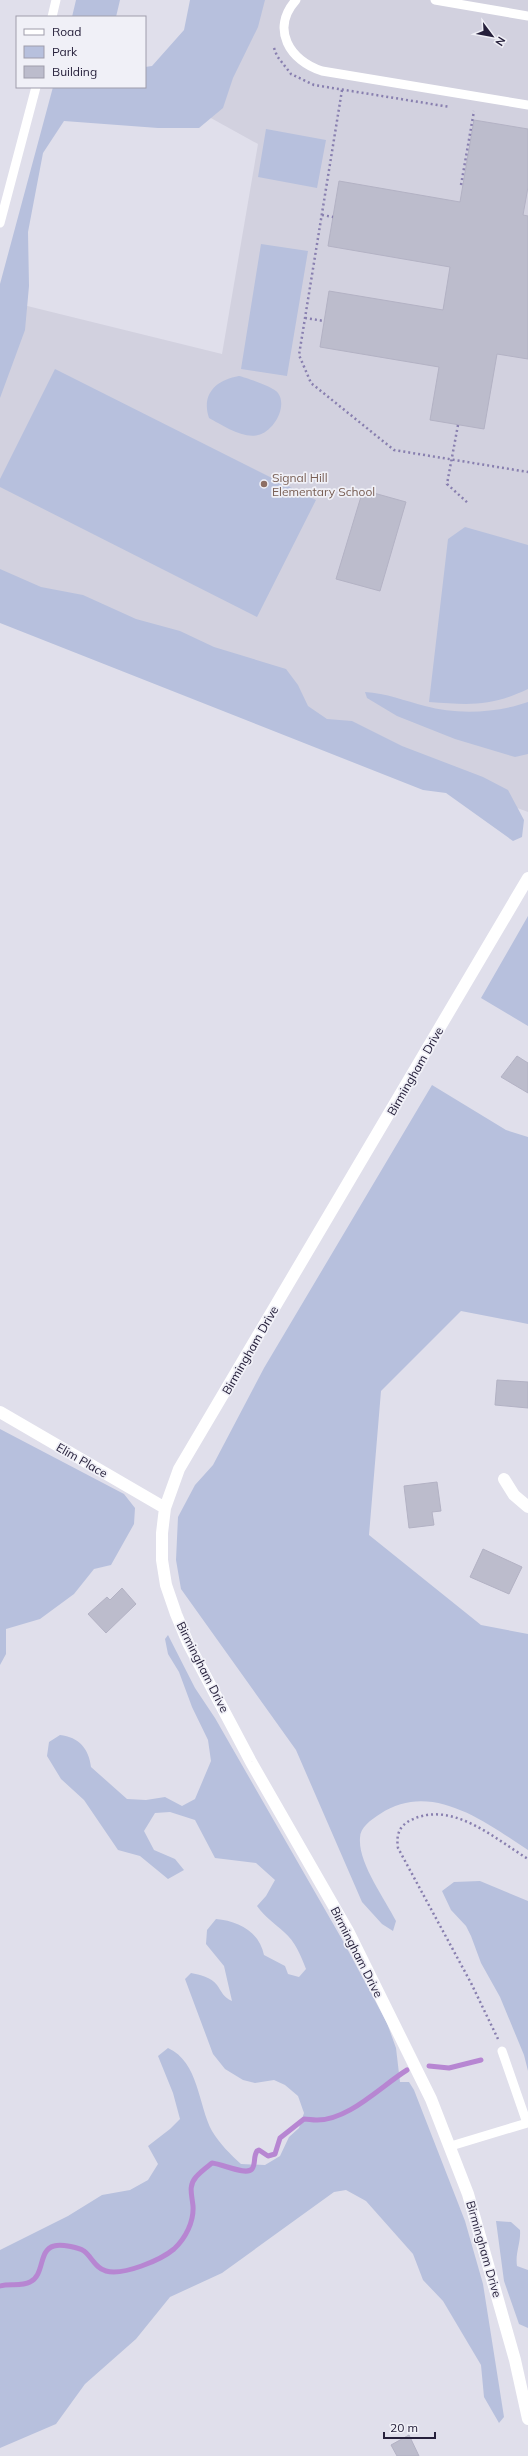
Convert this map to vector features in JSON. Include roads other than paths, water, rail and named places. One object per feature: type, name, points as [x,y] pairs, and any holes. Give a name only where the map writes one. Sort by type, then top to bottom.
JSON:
[{"type":"street","name":"Birmingham Drive","points":[[528,878],[180,1469],[165,1508],[162,1534],[162,1560],[166,1585],[188,1642],[251,1762],[348,1931],[432,2099],[468,2194],[513,2352],[528,2419]]},
{"type":"street","name":"Elim Place","points":[[0,1412],[165,1508]]},
{"type":"street","points":[[504,1479],[514,1495],[528,1507]]},
{"type":"lane","points":[[52,16],[56,0]]},
{"type":"lane","points":[[296,0],[288,13],[285,35],[288,46],[294,55],[309,67],[322,71],[528,106]]},
{"type":"lane","points":[[435,0],[528,16]]},
{"type":"lane","points":[[0,223],[36,88]]},
{"type":"lane","points":[[451,2146],[528,2124],[502,2051]]},
{"type":"waterway","points":[[429,2066],[449,2068],[481,2060]]},
{"type":"waterway","points":[[0,2286],[23,2284],[35,2279],[46,2252],[49,2248],[57,2245],[74,2247],[84,2251],[102,2270],[113,2272],[132,2269],[160,2258],[174,2249],[186,2235],[191,2223],[193,2212],[191,2191],[192,2184],[198,2175],[212,2163],[249,2171],[253,2167],[257,2151],[259,2150],[268,2156],[275,2154],[280,2138],[304,2119],[328,2119],[340,2115],[364,2101],[407,2070]]},
{"type":"place","name":"Signal Hill Elementary School","points":[[264,484]]}]
